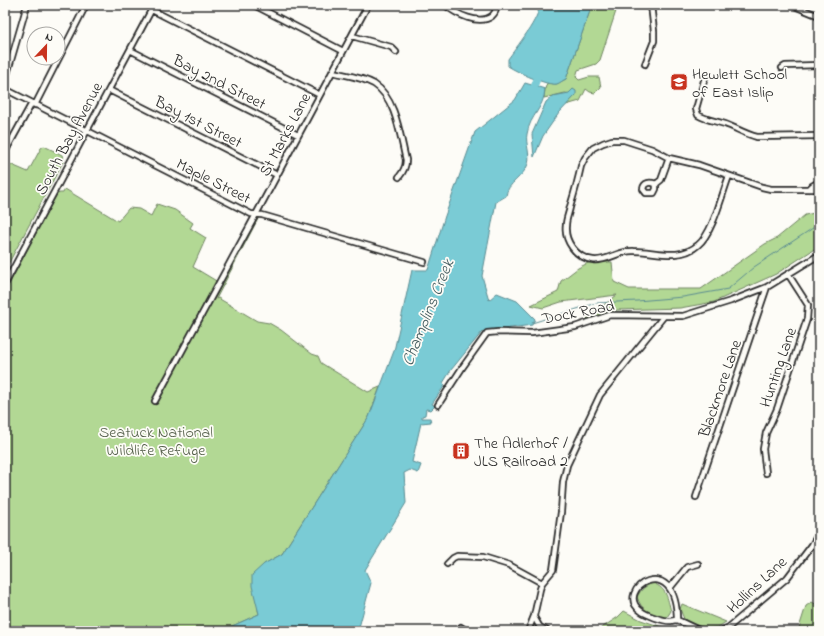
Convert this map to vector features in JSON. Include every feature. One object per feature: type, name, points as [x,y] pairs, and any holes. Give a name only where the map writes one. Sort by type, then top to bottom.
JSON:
[{"type":"street","points":[[5,81],[27,5]]},
{"type":"street","points":[[5,152],[34,104],[86,5]]},
{"type":"street","points":[[254,5],[343,51]]},
{"type":"street","name":"St Marks Lane","points":[[155,401],[368,5]]},
{"type":"street","points":[[445,5],[465,16],[482,20],[487,19],[496,12],[496,5]]},
{"type":"street","points":[[645,64],[654,40],[651,5]]},
{"type":"street","points":[[792,5],[819,16]]},
{"type":"street","points":[[153,7],[320,95]]},
{"type":"street","name":"South Bay Avenue","points":[[5,284],[153,7]]},
{"type":"street","points":[[352,36],[391,47],[396,52]]},
{"type":"street","name":"Bay 2nd Street","points":[[130,50],[298,135]]},
{"type":"street","points":[[782,68],[785,66],[819,65]]},
{"type":"street","points":[[332,72],[366,81],[374,85],[389,100],[406,160],[404,172],[399,177]]},
{"type":"street","points":[[704,77],[703,86],[696,109],[698,115],[748,135],[757,137],[819,136]]},
{"type":"street","name":"Maple Street","points":[[5,89],[251,214],[256,214],[424,262]]},
{"type":"street","name":"Bay 1st Street","points":[[109,90],[277,175]]},
{"type":"street","points":[[729,176],[711,226],[699,244],[685,252],[676,254],[626,251],[602,260],[593,260],[585,258],[570,246],[566,236],[566,224],[581,166],[593,148],[612,140],[624,140],[652,149],[669,158],[699,165],[771,190],[819,188]]},
{"type":"street","points":[[656,184],[660,180],[669,158]]},
{"type":"street","points":[[809,189],[819,182]]},
{"type":"street","name":"Dock Road","points":[[438,405],[462,368],[487,334],[498,332],[532,333],[575,327],[610,315],[684,316],[731,301],[767,287],[819,254]]},
{"type":"street","name":"Hunting Lane","points":[[766,473],[763,449],[766,433],[777,409],[807,319],[808,305],[788,274]]},
{"type":"street","name":"Blackmore Lane","points":[[696,497],[767,287]]},
{"type":"street","points":[[528,631],[534,616],[542,583],[553,570],[561,512],[563,482],[569,460],[600,395],[664,316]]},
{"type":"street","name":"Hollins Lane","points":[[721,631],[787,578],[812,545],[819,533]]},
{"type":"street","points":[[447,564],[452,558],[457,556],[483,557],[509,565],[542,583]]},
{"type":"street","points":[[670,588],[687,567],[698,564]]},
{"type":"street","points":[[677,620],[676,606],[670,588],[658,581],[645,581],[638,588],[634,596],[635,604],[642,612],[669,621],[677,620],[692,628],[702,631]]},
{"type":"street","points":[[534,616],[542,631]]},
{"type":"street","points":[[539,626],[548,631]]},
{"type":"street","points":[[461,627],[467,631]]},
{"type":"green space","points":[[592,5],[618,5],[600,60],[596,64],[578,70],[576,77],[579,80],[589,77],[599,77],[601,87],[595,93],[586,89],[580,101],[566,105],[576,95],[565,93],[544,98],[547,83],[556,84],[566,79]]},
{"type":"green space","points":[[44,146],[62,155],[64,160],[5,270],[5,162],[28,172],[41,148]]},
{"type":"green space","name":"Seatuck National Wildlife Refuge","points":[[65,189],[118,221],[129,208],[139,209],[151,216],[157,204],[175,210],[193,223],[190,228],[206,238],[193,267],[218,282],[255,216],[260,215],[216,299],[218,298],[257,321],[269,323],[281,330],[312,354],[318,356],[321,363],[368,392],[380,387],[369,417],[282,554],[264,564],[258,610],[259,614],[230,627],[227,631],[5,631],[5,292],[57,194],[63,193]]},
{"type":"green space","points":[[819,212],[819,246],[776,274],[714,302],[680,308],[616,310],[586,319],[617,295],[561,302],[543,308],[531,305],[558,292],[561,281],[578,268],[590,262],[612,262],[614,282],[629,289],[701,289],[765,244],[777,238],[805,215]]},
{"type":"green space","points":[[653,583],[658,585],[664,591],[667,598],[671,611],[667,617],[652,615],[641,606],[639,602],[637,597],[640,592],[645,587]]},
{"type":"green space","points":[[812,602],[819,606],[819,631],[798,631],[806,606]]},
{"type":"green space","points":[[682,604],[726,622],[718,627],[707,629],[692,625],[684,619],[680,609]]},
{"type":"green space","points":[[624,611],[641,620],[674,631],[600,631],[600,629]]},
{"type":"water","points":[[539,5],[592,5],[566,79],[557,84],[539,81],[508,66],[508,59],[532,25],[539,10]]},
{"type":"water","points":[[525,83],[545,89],[544,96],[529,127],[527,141],[529,160],[526,169],[509,187],[506,196],[496,202],[482,276],[489,300],[497,293],[517,301],[535,319],[532,325],[482,332],[451,370],[443,383],[445,385],[432,404],[435,406],[431,410],[426,409],[425,415],[422,416],[422,418],[430,418],[431,422],[421,423],[412,462],[421,465],[418,473],[410,470],[404,473],[406,503],[365,570],[371,583],[358,631],[227,631],[230,627],[259,614],[252,586],[252,575],[264,564],[282,554],[369,417],[394,351],[412,270],[428,270],[445,216],[475,132],[515,100]]},
{"type":"water","points":[[573,89],[576,91],[576,95],[559,113],[543,136],[534,157],[532,134],[546,102],[553,96],[569,93]]},
{"type":"waterway","name":"Champlins Creek","points":[[531,95],[540,71]]},
{"type":"waterway","points":[[532,323],[596,303],[683,297],[728,289],[754,267],[819,224]]},
{"type":"place","name":"Hewlett School of East Islip","points":[[679,82]]},
{"type":"place","name":"The Adlerhof / JLS Railroad 2","points":[[461,451]]}]
